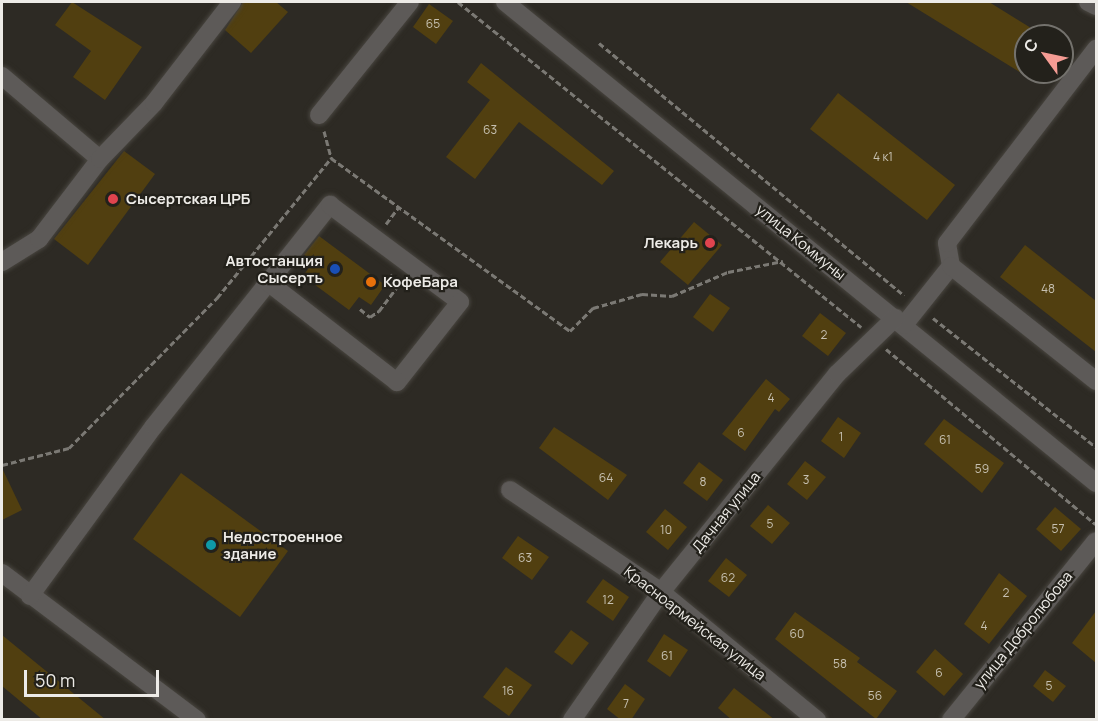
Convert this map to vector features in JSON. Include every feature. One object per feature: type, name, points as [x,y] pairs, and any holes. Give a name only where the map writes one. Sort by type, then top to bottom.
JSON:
[{"type":"street","points":[[2,262],[39,239],[100,159],[154,103],[232,2]]},
{"type":"street","points":[[319,115],[410,2]]},
{"type":"street","name":"улица Коммуны","points":[[505,2],[1096,483]]},
{"type":"street","points":[[1088,2],[1096,6]]},
{"type":"street","points":[[1093,60],[947,243],[951,266],[1096,381]]},
{"type":"street","points":[[2,76],[100,159]]},
{"type":"street","points":[[30,596],[154,426],[330,205],[460,302],[397,382],[269,283]]},
{"type":"street","name":"Дачная улица","points":[[572,720],[661,592],[837,374],[875,339],[919,307],[951,266]]},
{"type":"street","name":"Красноармейская улица","points":[[510,490],[661,592],[817,720]]},
{"type":"street","name":"улица Добролюбова","points":[[951,720],[1096,541]]},
{"type":"street","points":[[2,573],[197,720]]},
{"type":"path","points":[[458,2],[783,261],[1096,525]]},
{"type":"path","points":[[599,43],[919,307],[1096,447]]},
{"type":"path","points":[[319,115],[331,159],[570,332],[593,308],[642,294],[672,296],[728,272],[783,261]]},
{"type":"path","points":[[2,465],[41,459],[69,448],[217,298],[331,159]]},
{"type":"path","points":[[360,309],[370,317],[399,284],[387,271]]},
{"type":"building","points":[[72,2],[142,47],[105,100],[73,77],[91,51],[55,25]]},
{"type":"building","points":[[243,2],[276,2],[288,12],[251,53],[225,30]]},
{"type":"building","points":[[906,2],[989,2],[1025,24],[1014,24],[1014,69]]},
{"type":"building","points":[[429,4],[453,21],[436,44],[413,27]]},
{"type":"building","points":[[481,63],[614,171],[602,185],[519,122],[475,179],[446,157],[490,100],[467,82]]},
{"type":"building","points":[[838,93],[955,185],[927,220],[810,129]]},
{"type":"building","points":[[124,151],[155,174],[88,265],[54,239]]},
{"type":"building","points":[[694,222],[722,245],[688,285],[660,262]]},
{"type":"building","name":"Автостанция Сысерть","points":[[319,236],[385,285],[371,305],[359,297],[349,310],[303,276],[313,262],[304,255]]},
{"type":"building","points":[[1025,245],[1096,301],[1096,352],[1000,277]]},
{"type":"building","points":[[710,294],[730,308],[713,332],[693,317]]},
{"type":"building","points":[[820,313],[846,333],[828,356],[802,336]]},
{"type":"building","points":[[766,379],[790,399],[779,412],[775,409],[745,451],[722,434]]},
{"type":"building","points":[[838,417],[861,433],[844,458],[821,441]]},
{"type":"building","points":[[944,419],[1004,463],[982,493],[924,444]]},
{"type":"building","points":[[554,427],[627,475],[608,500],[539,448]]},
{"type":"building","points":[[805,461],[826,477],[807,500],[787,484]]},
{"type":"building","points":[[699,462],[723,480],[707,501],[683,483]]},
{"type":"building","points":[[2,468],[22,510],[2,520]]},
{"type":"building","name":"Недостроенное здание","points":[[181,473],[288,551],[240,617],[133,539]]},
{"type":"building","points":[[768,505],[790,523],[772,544],[750,526]]},
{"type":"building","points":[[1055,507],[1081,529],[1061,551],[1036,529]]},
{"type":"building","points":[[665,509],[687,527],[668,550],[646,532]]},
{"type":"building","points":[[518,536],[549,557],[532,580],[502,558]]},
{"type":"building","points":[[726,558],[747,575],[729,597],[708,581]]},
{"type":"building","points":[[999,573],[1027,596],[989,644],[964,624]]},
{"type":"building","points":[[603,579],[629,597],[613,621],[586,602]]},
{"type":"building","points":[[1096,611],[1096,663],[1072,643]]},
{"type":"building","points":[[795,612],[860,658],[857,662],[897,691],[876,719],[775,639]]},
{"type":"building","points":[[571,630],[589,643],[572,665],[554,652]]},
{"type":"building","points":[[664,634],[688,650],[670,677],[647,661]]},
{"type":"building","points":[[2,635],[106,720],[43,720],[2,686]]},
{"type":"building","points":[[935,649],[963,674],[944,696],[916,672]]},
{"type":"building","points":[[506,667],[532,685],[509,716],[483,697]]},
{"type":"building","points":[[1045,670],[1066,686],[1053,702],[1033,686]]},
{"type":"building","points":[[625,684],[645,699],[631,720],[621,720],[607,709]]},
{"type":"building","points":[[734,688],[775,720],[732,720],[718,708]]},
{"type":"place","name":"Сысертская ЦРБ","points":[[113,199]]},
{"type":"place","name":"Лекарь","points":[[710,243]]},
{"type":"place","name":"Автостанция Сысерть","points":[[335,269]]},
{"type":"place","name":"КофеБара","points":[[371,282]]},
{"type":"place","name":"Недостроенное здание","points":[[211,545]]}]
